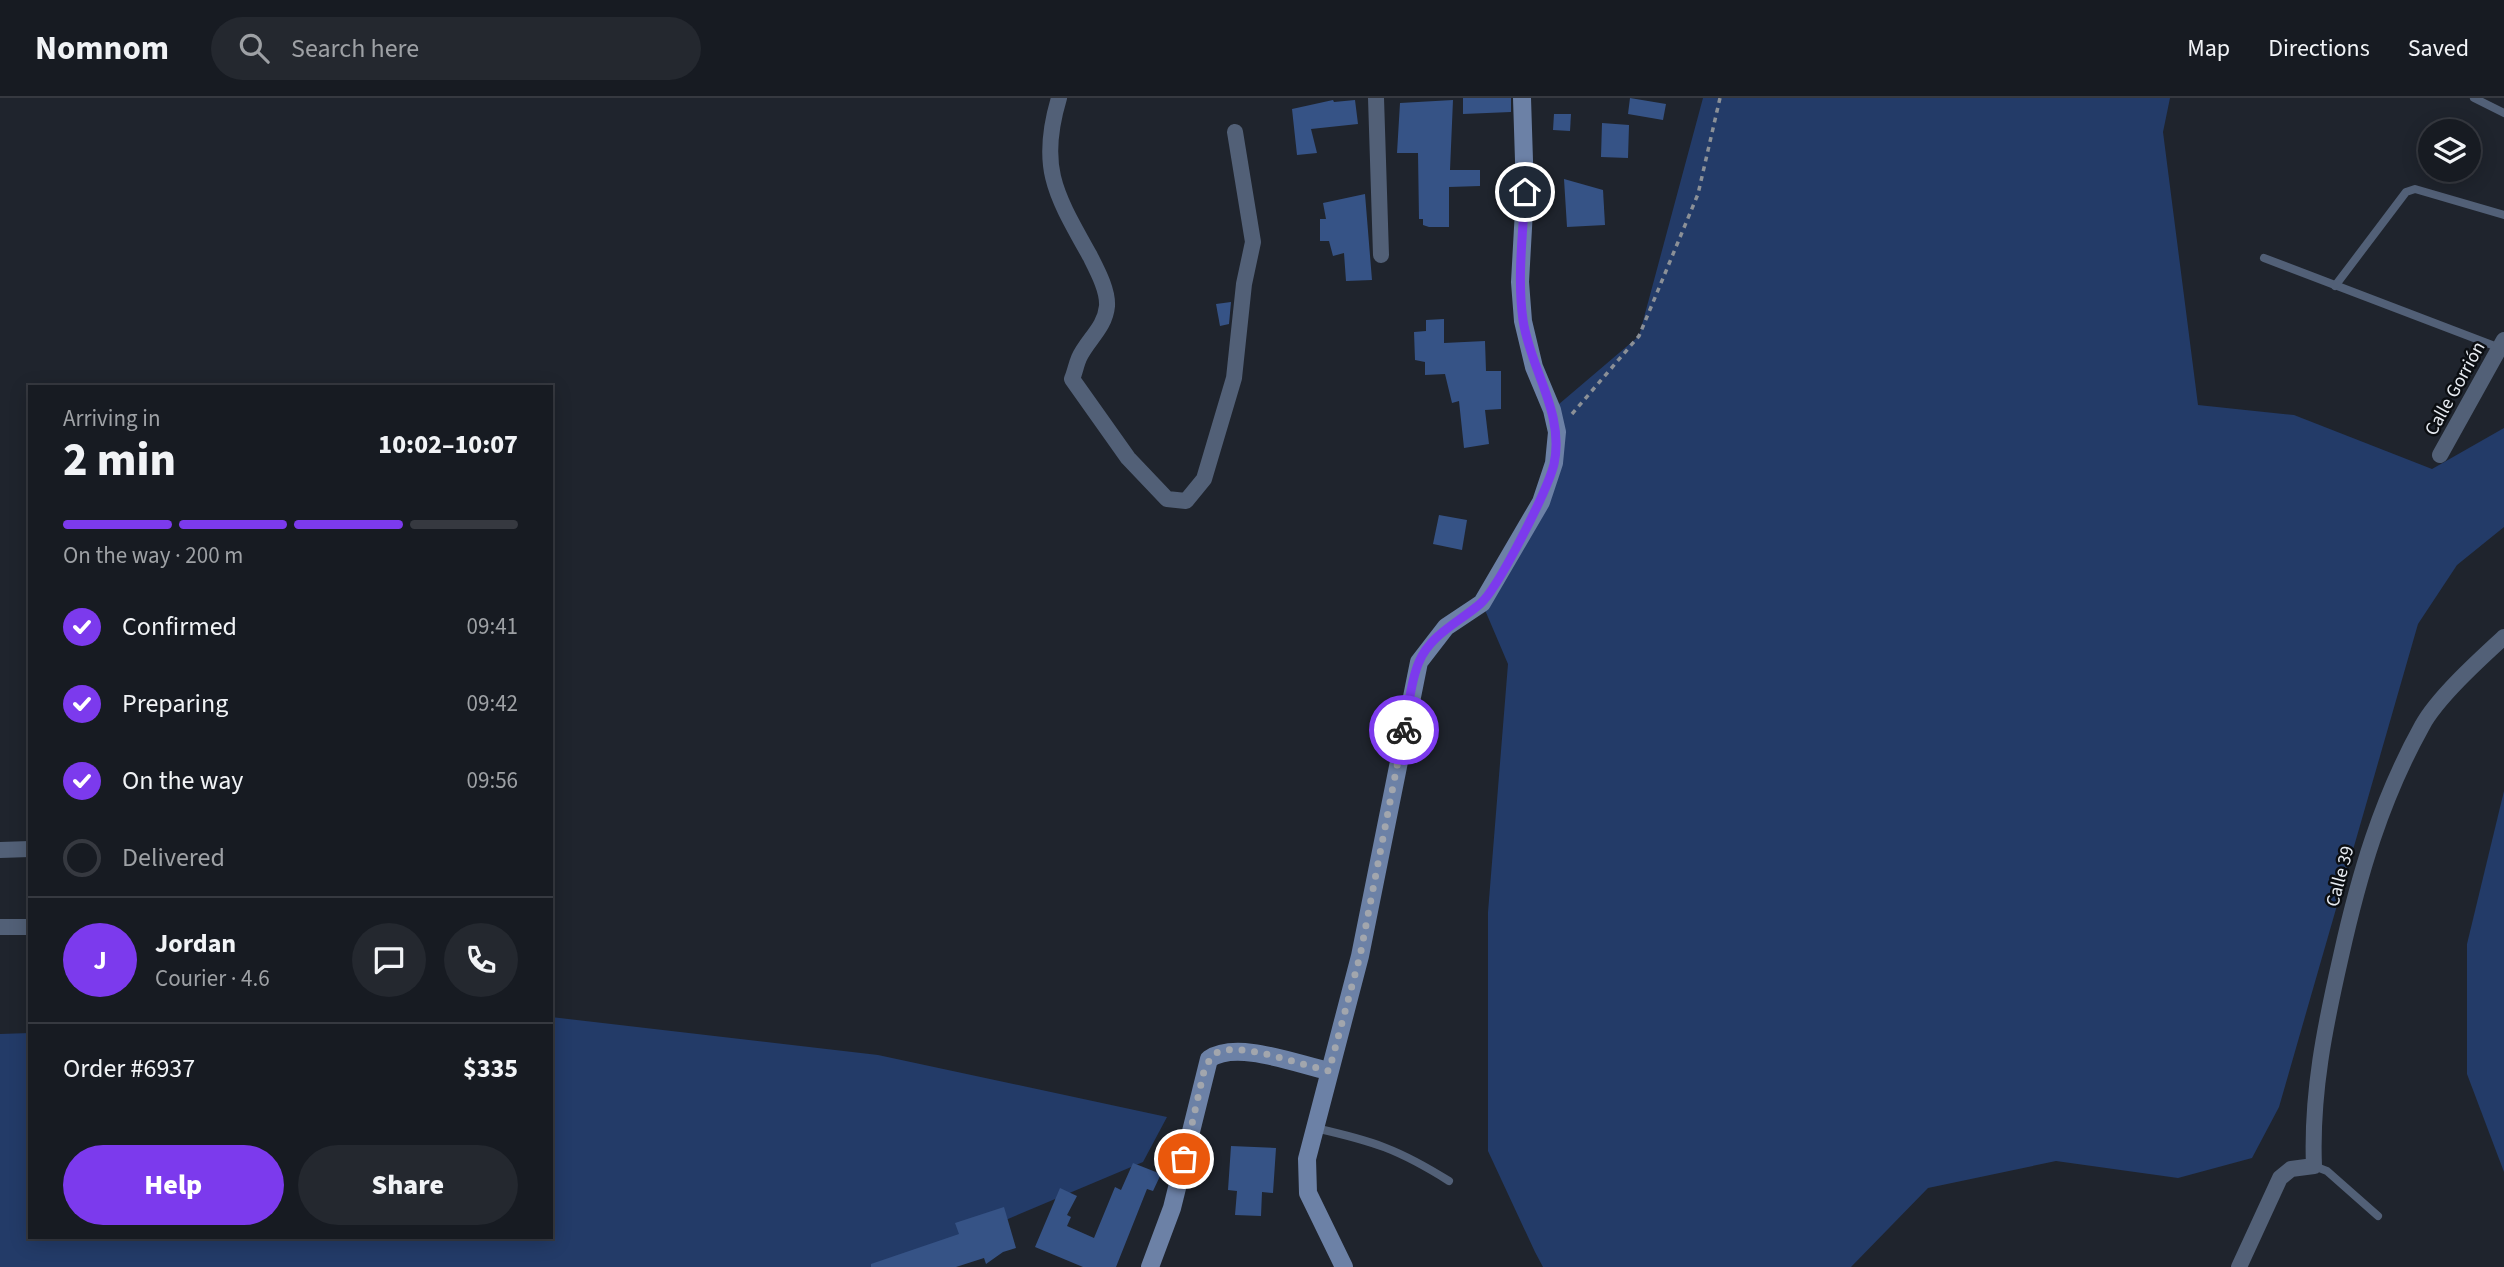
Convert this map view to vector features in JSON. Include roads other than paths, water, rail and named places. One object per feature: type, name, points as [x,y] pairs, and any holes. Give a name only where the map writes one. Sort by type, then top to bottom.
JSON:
[{"type":"street","points":[[1059,98],[1049,130],[1049,171],[1063,207],[1100,275],[1107,304],[1103,324],[1080,357],[1072,379],[1128,458],[1167,499],[1186,501],[1204,479],[1234,378],[1244,285],[1253,242],[1235,132]]},
{"type":"street","points":[[1376,98],[1381,255]]},
{"type":"street","points":[[1344,1267],[1308,1193],[1307,1159],[1312,1127],[1360,956],[1419,662],[1446,627],[1482,603],[1541,502],[1554,463],[1557,432],[1552,410],[1534,367],[1523,321],[1520,282],[1525,192],[1522,98]]},
{"type":"street","name":"Calle Gorrión","points":[[2440,455],[2502,344]]},
{"type":"street","name":"Calle 39","points":[[2314,1166],[2314,1098],[2325,1025],[2372,833],[2423,724],[2478,661],[2504,637]]},
{"type":"street","points":[[0,850],[28,849]]},
{"type":"street","points":[[0,927],[28,927]]},
{"type":"street","points":[[1150,1267],[1172,1208],[1209,1059],[1221,1051],[1242,1051],[1329,1071]]},
{"type":"street","points":[[2239,1267],[2280,1178],[2291,1169],[2314,1166]]},
{"type":"lane","points":[[2474,98],[2504,113]]},
{"type":"lane","points":[[2335,286],[2406,192],[2415,189],[2504,215]]},
{"type":"lane","points":[[2264,258],[2335,286],[2502,344]]},
{"type":"lane","points":[[1312,1127],[1379,1143],[1406,1154],[1449,1181]]},
{"type":"lane","points":[[2314,1166],[2328,1171],[2378,1216]]}]
